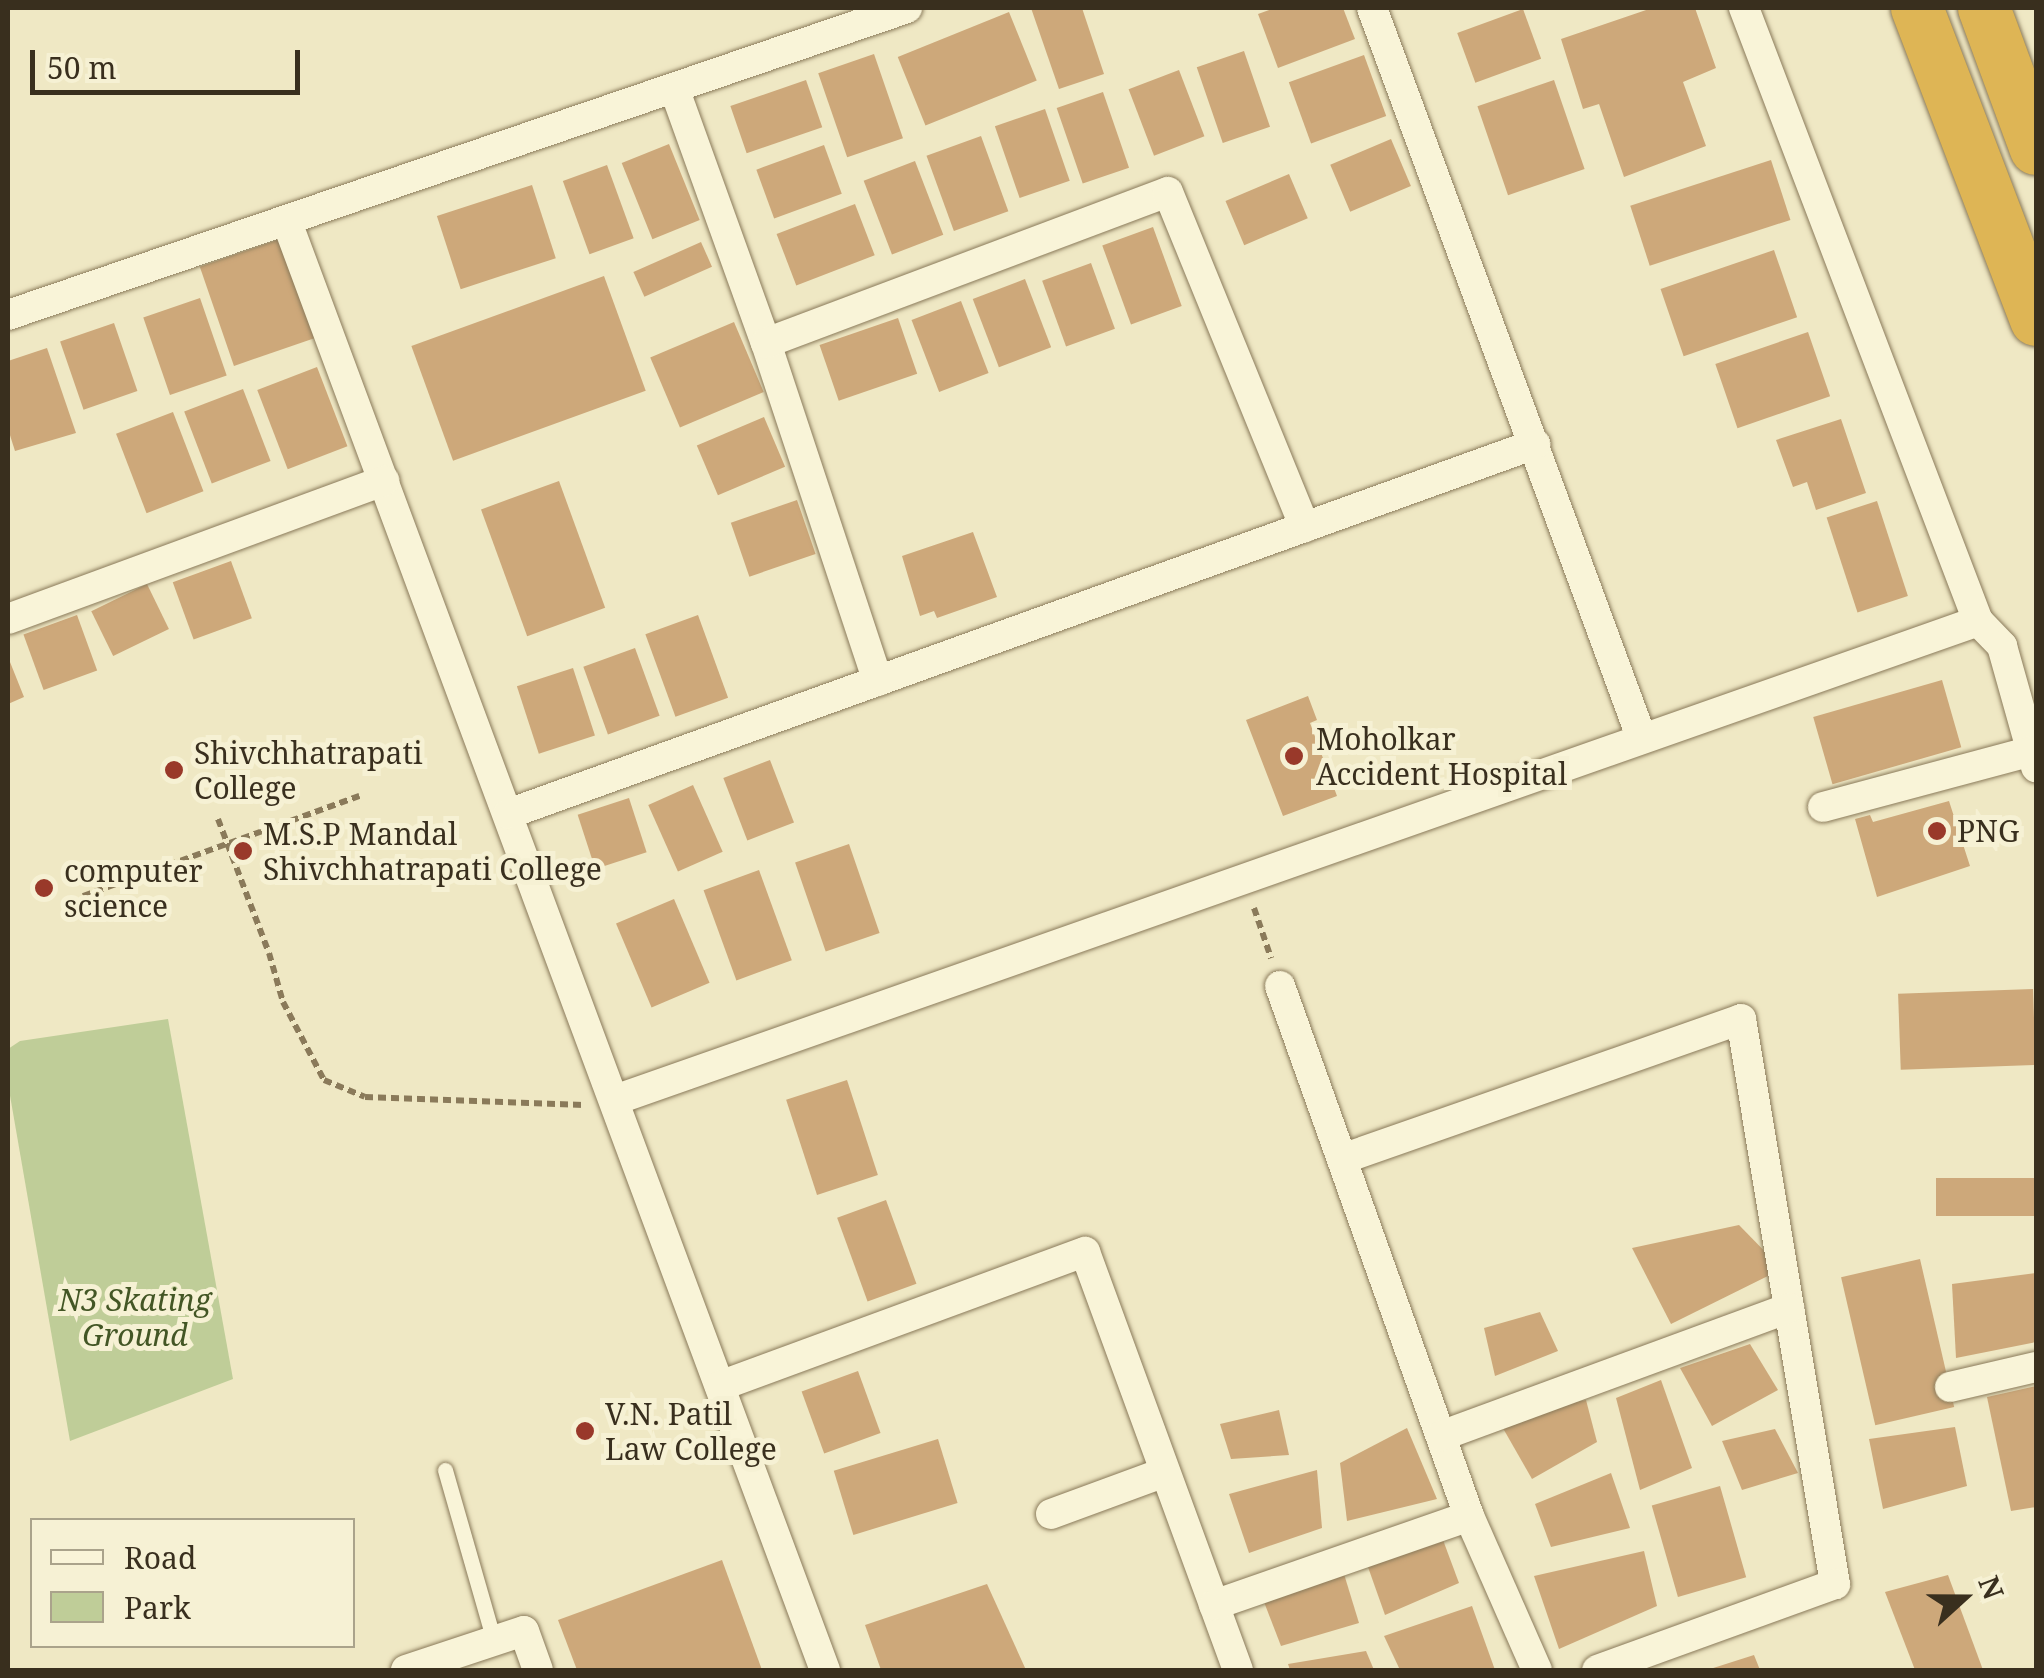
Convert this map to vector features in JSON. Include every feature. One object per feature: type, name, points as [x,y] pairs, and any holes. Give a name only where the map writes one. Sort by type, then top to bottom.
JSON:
[{"type":"highway","points":[[1917,8],[2036,320]]},
{"type":"highway","points":[[1984,8],[2036,149]]},
{"type":"street","points":[[8,316],[907,8]]},
{"type":"street","points":[[1372,8],[1642,739]]},
{"type":"street","points":[[1744,8],[1978,621],[2002,646],[2034,759],[1822,807]]},
{"type":"street","points":[[674,88],[766,344],[878,682]]},
{"type":"street","points":[[766,344],[1168,192],[1305,527]]},
{"type":"street","points":[[286,222],[825,1670]]},
{"type":"street","points":[[508,814],[1535,444]]},
{"type":"street","points":[[8,619],[384,481]]},
{"type":"street","points":[[614,1100],[1978,621]]},
{"type":"street","points":[[1280,986],[1469,1516],[1537,1670]]},
{"type":"street","points":[[1342,1160],[1740,1018],[1835,1584],[1597,1670]]},
{"type":"street","points":[[720,1386],[1085,1252],[1238,1670]]},
{"type":"street","points":[[1440,1436],[1789,1308]]},
{"type":"street","points":[[1950,1388],[2036,1367]]},
{"type":"street","points":[[1051,1514],[1165,1472]]},
{"type":"street","points":[[1214,1604],[1469,1516]]},
{"type":"street","points":[[406,1670],[524,1631],[538,1670]]},
{"type":"lane","points":[[445,1470],[494,1640]]},
{"type":"path","points":[[83,896],[360,796]]},
{"type":"path","points":[[218,819],[287,1012],[324,1080],[365,1097],[579,1106],[614,1100]]},
{"type":"path","points":[[1244,878],[1280,986]]},
{"type":"green space","name":"N3 Skating Ground","points":[[168,1019],[233,1379],[70,1441],[8,1084],[8,1049],[20,1041]]},
{"type":"building","points":[[1031,8],[1082,8],[1104,74],[1059,89]]},
{"type":"building","points":[[1275,8],[1343,8],[1355,39],[1278,68],[1258,14]]},
{"type":"building","points":[[1652,8],[1695,8],[1716,68],[1683,82],[1706,146],[1624,177],[1599,104],[1583,109],[1561,39]]},
{"type":"building","points":[[1523,9],[1541,59],[1475,83],[1457,33]]},
{"type":"building","points":[[1009,12],[1037,81],[925,126],[898,57]]},
{"type":"building","points":[[1244,51],[1270,127],[1223,143],[1197,67]]},
{"type":"building","points":[[874,54],[903,138],[847,157],[818,73]]},
{"type":"building","points":[[1364,55],[1386,116],[1311,143],[1289,82]]},
{"type":"building","points":[[1179,70],[1204,136],[1154,156],[1129,89]]},
{"type":"building","points":[[806,80],[822,127],[747,153],[730,106]]},
{"type":"building","points":[[1554,80],[1585,169],[1508,195],[1477,106]]},
{"type":"building","points":[[1103,92],[1129,168],[1083,184],[1057,108]]},
{"type":"building","points":[[1045,109],[1070,181],[1020,198],[995,126]]},
{"type":"building","points":[[981,136],[1008,211],[954,231],[926,156]]},
{"type":"building","points":[[1391,139],[1411,186],[1350,212],[1330,165]]},
{"type":"building","points":[[669,144],[700,220],[652,239],[622,163]]},
{"type":"building","points":[[824,145],[842,194],[774,218],[756,170]]},
{"type":"building","points":[[1771,160],[1790,220],[1650,266],[1630,206]]},
{"type":"building","points":[[915,161],[943,235],[892,254],[864,181]]},
{"type":"building","points":[[607,165],[634,238],[590,254],[563,181]]},
{"type":"building","points":[[1289,174],[1308,218],[1244,245],[1225,201]]},
{"type":"building","points":[[532,185],[556,258],[461,289],[437,216]]},
{"type":"building","points":[[855,204],[875,255],[796,285],[777,234]]},
{"type":"building","points":[[1153,227],[1182,306],[1131,324],[1102,245]]},
{"type":"building","points":[[283,238],[317,337],[234,366],[200,267]]},
{"type":"building","points":[[701,242],[712,267],[644,297],[633,272]]},
{"type":"building","points":[[1774,250],[1797,317],[1684,356],[1661,289]]},
{"type":"building","points":[[1091,263],[1115,329],[1066,347],[1042,281]]},
{"type":"building","points":[[604,276],[646,391],[453,461],[411,346]]},
{"type":"building","points":[[1025,279],[1051,347],[999,367],[973,299]]},
{"type":"building","points":[[200,298],[227,376],[170,395],[143,318]]},
{"type":"building","points":[[961,301],[989,373],[939,392],[912,320]]},
{"type":"building","points":[[898,318],[917,374],[839,401],[820,345]]},
{"type":"building","points":[[734,322],[764,392],[680,428],[650,358]]},
{"type":"building","points":[[114,323],[137,391],[84,410],[60,342]]},
{"type":"building","points":[[1808,332],[1830,396],[1737,428],[1715,364]]},
{"type":"building","points":[[47,348],[76,433],[15,451],[8,429],[8,361]]},
{"type":"building","points":[[317,367],[347,446],[288,469],[257,390]]},
{"type":"building","points":[[243,389],[271,461],[212,483],[184,412]]},
{"type":"building","points":[[173,412],[203,491],[147,513],[116,434]]},
{"type":"building","points":[[764,417],[785,467],[718,495],[697,446]]},
{"type":"building","points":[[1841,419],[1866,493],[1816,510],[1807,482],[1793,487],[1776,440]]},
{"type":"building","points":[[559,481],[605,608],[527,636],[481,509]]},
{"type":"building","points":[[797,500],[816,554],[749,577],[731,523]]},
{"type":"building","points":[[1877,501],[1908,596],[1857,612],[1827,517]]},
{"type":"building","points":[[973,532],[997,597],[937,618],[934,611],[920,616],[902,556]]},
{"type":"building","points":[[231,561],[252,618],[194,640],[173,582]]},
{"type":"building","points":[[147,584],[169,629],[113,656],[91,611]]},
{"type":"building","points":[[77,615],[97,670],[44,690],[23,634]]},
{"type":"building","points":[[698,615],[728,698],[675,717],[645,634]]},
{"type":"building","points":[[635,648],[660,716],[608,734],[583,667]]},
{"type":"building","points":[[8,657],[24,697],[8,704]]},
{"type":"building","points":[[573,668],[595,736],[539,754],[517,686]]},
{"type":"building","points":[[1942,680],[1961,747],[1832,784],[1813,717]]},
{"type":"building","points":[[1308,696],[1317,720],[1310,723],[1337,796],[1283,816],[1246,720]]},
{"type":"building","points":[[770,760],[794,823],[747,840],[723,778]]},
{"type":"building","points":[[693,785],[723,852],[678,872],[648,805]]},
{"type":"building","points":[[629,798],[647,852],[595,869],[578,815]]},
{"type":"building","points":[[1949,801],[1970,866],[1877,897],[1855,819],[1870,815],[1873,822]]},
{"type":"building","points":[[849,844],[880,933],[826,951],[795,863]]},
{"type":"building","points":[[759,870],[792,960],[736,980],[704,890]]},
{"type":"building","points":[[674,899],[710,983],[652,1007],[616,924]]},
{"type":"building","points":[[2033,989],[2036,1065],[1901,1070],[1898,994]]},
{"type":"building","points":[[847,1080],[878,1175],[817,1195],[786,1100]]},
{"type":"building","points":[[1936,1178],[2036,1178],[2036,1216],[1936,1216]]},
{"type":"building","points":[[886,1200],[916,1284],[868,1301],[837,1218]]},
{"type":"building","points":[[1739,1225],[1782,1269],[1671,1324],[1632,1248]]},
{"type":"building","points":[[1920,1259],[1954,1407],[1875,1425],[1841,1277]]},
{"type":"building","points":[[2036,1273],[2036,1342],[1956,1358],[1952,1284]]},
{"type":"building","points":[[1540,1312],[1558,1351],[1495,1376],[1484,1328]]},
{"type":"building","points":[[1750,1344],[1778,1390],[1712,1426],[1680,1368]]},
{"type":"building","points":[[858,1371],[881,1433],[824,1454],[802,1392]]},
{"type":"building","points":[[1661,1380],[1692,1468],[1640,1490],[1616,1398]]},
{"type":"building","points":[[2036,1386],[2036,1507],[2011,1511],[1987,1397]]},
{"type":"building","points":[[1586,1400],[1597,1442],[1532,1479],[1496,1416]]},
{"type":"building","points":[[1279,1410],[1289,1455],[1231,1459],[1220,1424]]},
{"type":"building","points":[[1955,1427],[1967,1486],[1883,1509],[1869,1439]]},
{"type":"building","points":[[1407,1428],[1437,1499],[1347,1521],[1340,1463]]},
{"type":"building","points":[[1775,1429],[1798,1473],[1742,1490],[1722,1441]]},
{"type":"building","points":[[938,1439],[958,1503],[853,1535],[834,1471]]},
{"type":"building","points":[[1317,1470],[1322,1528],[1249,1553],[1229,1494]]},
{"type":"building","points":[[1611,1473],[1630,1528],[1551,1547],[1535,1504]]},
{"type":"building","points":[[1720,1486],[1746,1577],[1678,1597],[1652,1506]]},
{"type":"building","points":[[1443,1540],[1459,1583],[1385,1615],[1363,1553]]},
{"type":"building","points":[[1644,1551],[1657,1606],[1559,1649],[1534,1576]]},
{"type":"building","points":[[722,1560],[762,1670],[577,1670],[558,1620]]},
{"type":"building","points":[[1344,1574],[1359,1623],[1281,1646],[1259,1589]]},
{"type":"building","points":[[1948,1575],[1983,1670],[1915,1670],[1885,1592]]},
{"type":"building","points":[[987,1584],[1026,1670],[881,1670],[865,1625]]},
{"type":"building","points":[[1472,1606],[1495,1670],[1400,1670],[1384,1636]]},
{"type":"building","points":[[1366,1651],[1374,1670],[1290,1670],[1288,1664]]},
{"type":"building","points":[[1754,1655],[1760,1670],[1707,1670]]},
{"type":"place","name":"Moholkar Accident Hospital","points":[[1294,756]]},
{"type":"place","name":"Shivchhatrapati College","points":[[174,770]]},
{"type":"place","name":"PNG","points":[[1937,831]]},
{"type":"place","name":"M.S.P Mandal Shivchhatrapati College","points":[[243,851]]},
{"type":"place","name":"computer science","points":[[44,888]]},
{"type":"place","name":"V.N. Patil Law College","points":[[585,1431]]}]
